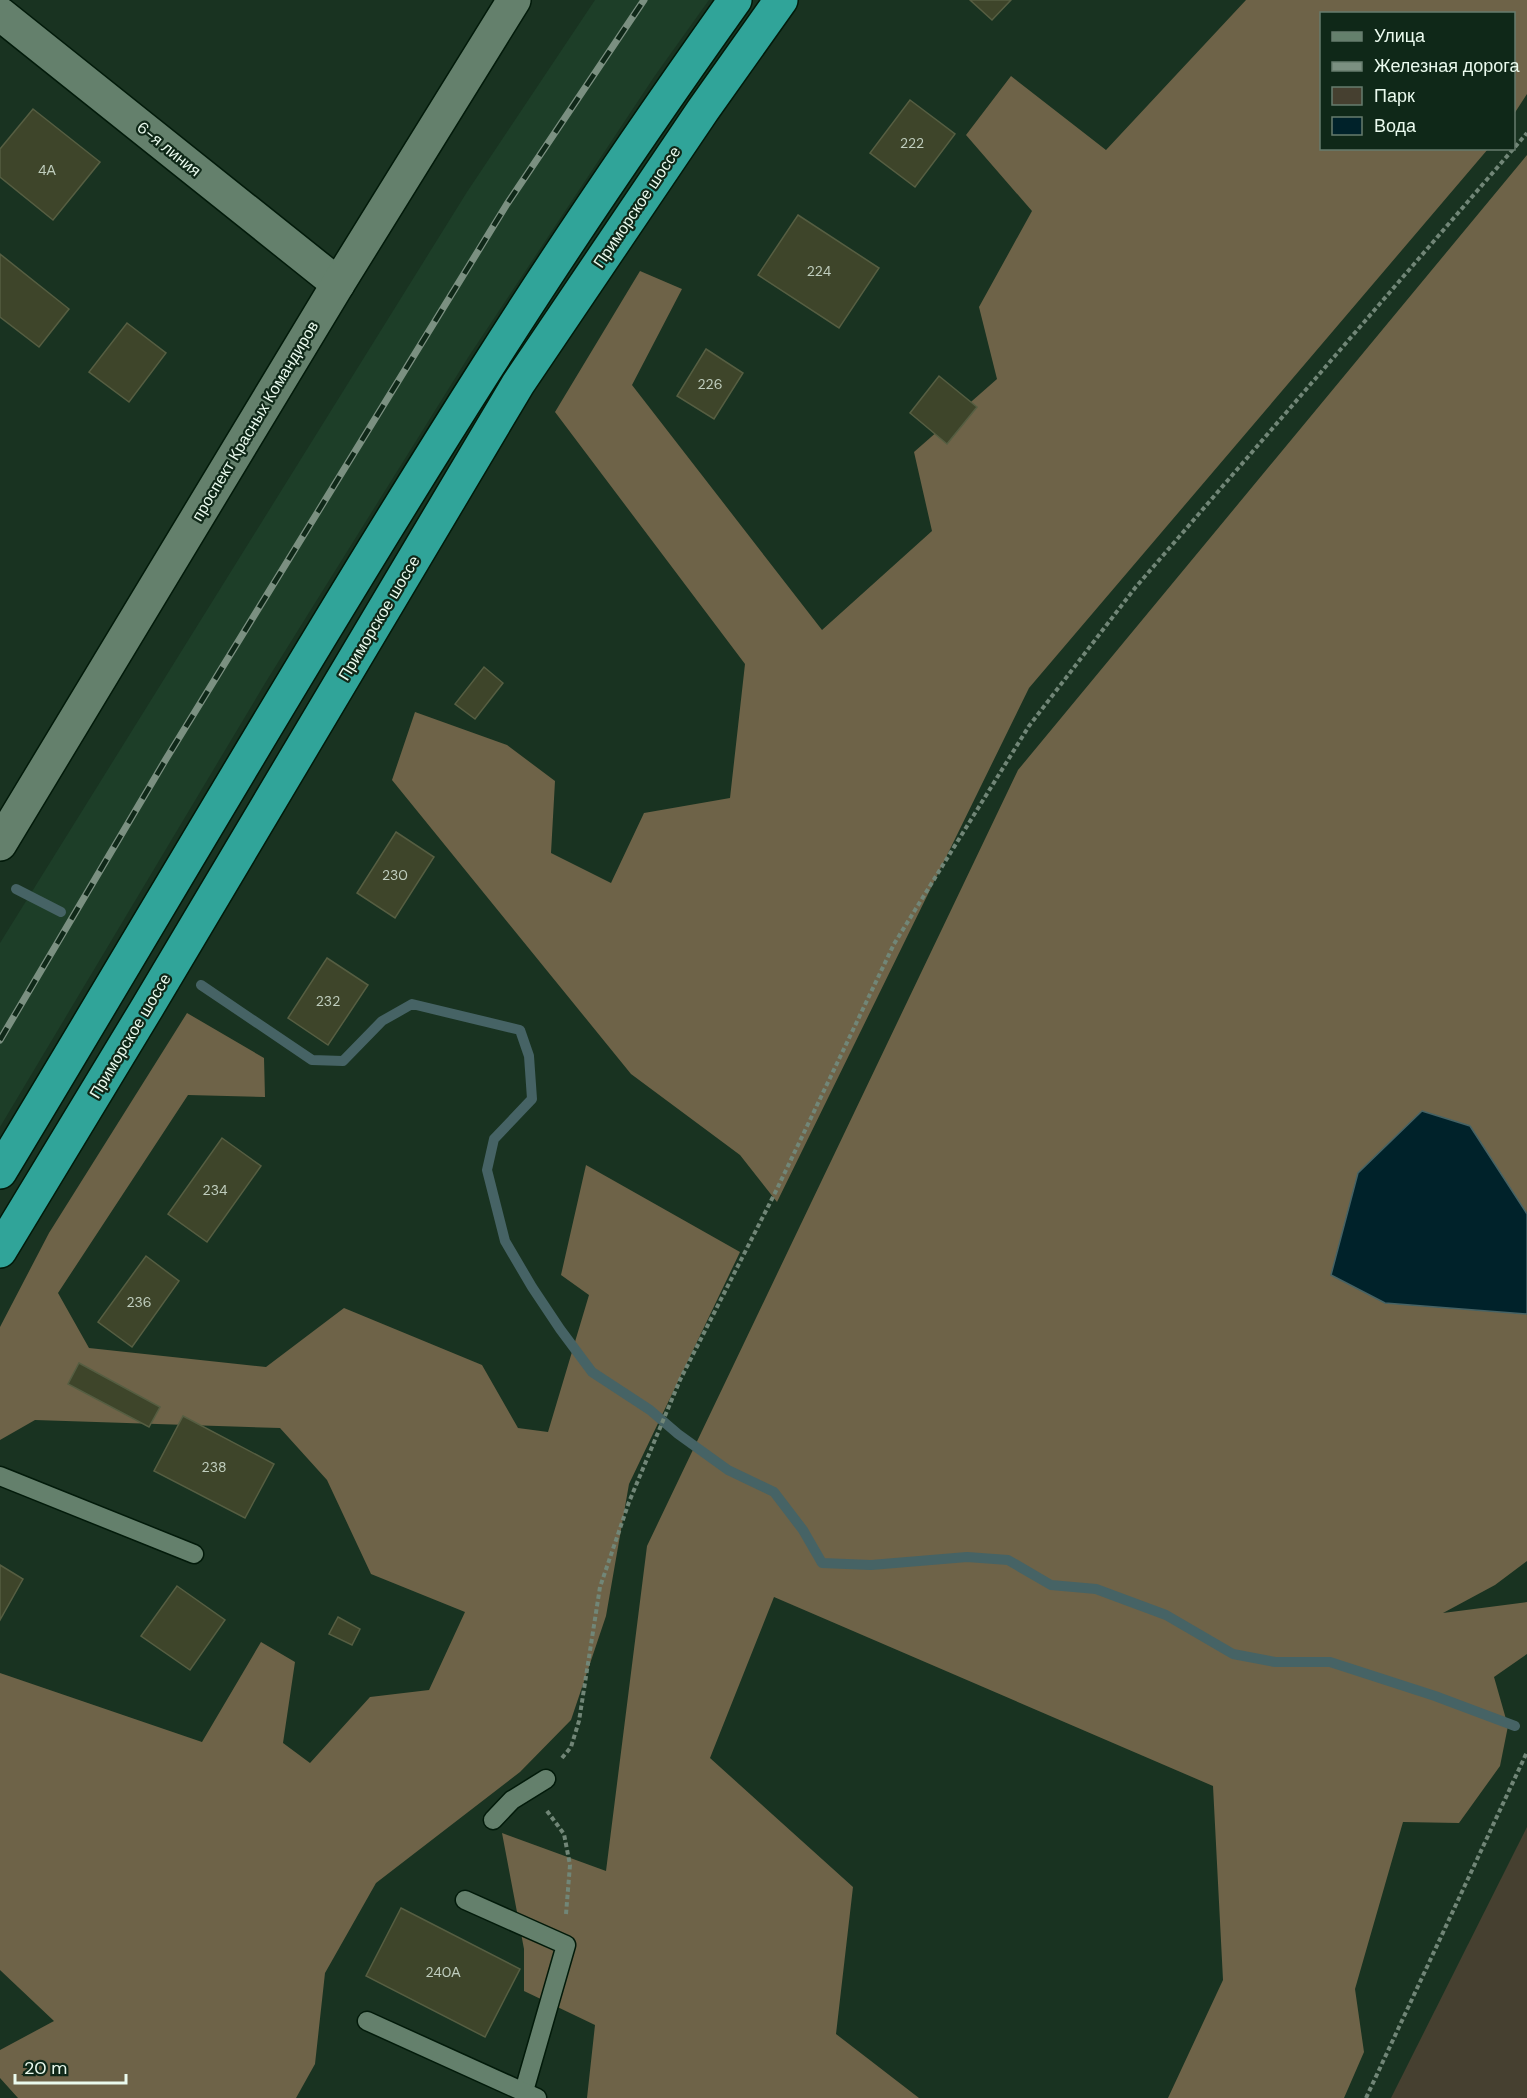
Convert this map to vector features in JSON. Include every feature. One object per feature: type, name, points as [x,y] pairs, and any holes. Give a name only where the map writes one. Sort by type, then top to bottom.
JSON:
[{"type":"highway","points":[[0,1172],[286,693],[487,368],[671,90],[735,0]]},
{"type":"highway","name":"Приморское шоссе","points":[[0,1251],[518,384],[703,110],[781,0]]},
{"type":"street","name":"проспект Красных Командиров","points":[[0,844],[338,285],[514,0]]},
{"type":"street","name":"6-я линия","points":[[0,14],[338,285]]},
{"type":"lane","points":[[0,1476],[194,1554]]},
{"type":"lane","points":[[493,1820],[512,1800],[546,1779]]},
{"type":"lane","points":[[367,2021],[531,2094],[566,1945],[465,1900]]},
{"type":"path","points":[[1515,147],[1527,133]]},
{"type":"path","points":[[566,1945],[570,1865],[564,1834],[545,1810],[546,1779],[571,1747],[576,1730],[600,1587],[629,1502],[680,1380],[777,1189],[894,944],[1029,726],[1135,588],[1512,150]]},
{"type":"path","points":[[1366,2098],[1527,1752]]},
{"type":"shaded area","points":[[595,0],[709,0],[654,77],[469,356],[267,680],[0,1127],[0,943],[467,192]]},
{"type":"shaded area","points":[[1246,0],[1527,0],[1527,94],[1515,112],[1515,12],[1320,12],[1320,150],[1487,150],[1029,688],[777,1202],[740,1155],[631,1074],[392,780],[415,712],[507,745],[555,781],[551,853],[611,883],[644,813],[730,798],[745,664],[555,412],[640,271],[682,289],[632,385],[822,630],[932,531],[914,452],[997,379],[979,307],[1032,211],[966,135],[1011,76],[1106,150]]},
{"type":"shaded area","points":[[1527,155],[1527,1214],[1470,1126],[1385,1303],[1527,1314],[1527,1561],[1495,1585],[1443,1613],[1527,1602],[1527,1654],[1494,1677],[1508,1726],[1500,1766],[1459,1823],[1403,1822],[1355,1989],[1364,2052],[1344,2098],[1168,2098],[1223,1980],[1213,1786],[774,1597],[710,1758],[853,1887],[836,2034],[919,2098],[587,2098],[595,2025],[524,1991],[524,1949],[502,1833],[606,1871],[647,1546],[1018,770]]},
{"type":"shaded area","points":[[187,1013],[264,1058],[265,1097],[188,1095],[58,1293],[89,1348],[266,1367],[344,1308],[482,1365],[518,1428],[548,1432],[589,1295],[561,1275],[586,1165],[740,1252],[629,1484],[606,1616],[571,1720],[520,1772],[376,1883],[325,1973],[315,2064],[296,2098],[18,2098],[0,2078],[0,2050],[54,2021],[0,1970],[0,1673],[202,1742],[261,1642],[295,1662],[283,1743],[310,1763],[370,1697],[429,1690],[465,1612],[371,1574],[327,1480],[280,1428],[35,1420],[0,1440],[0,1327],[49,1233]]},
{"type":"green space","points":[[1527,1827],[1527,2098],[1391,2098]]},
{"type":"water","points":[[1422,1111],[1470,1126],[1527,1214],[1527,1314],[1385,1303],[1331,1275],[1358,1173]]},
{"type":"building","points":[[970,0],[1011,0],[992,20]]},
{"type":"building","points":[[910,100],[955,134],[915,187],[870,153]]},
{"type":"building","points":[[33,109],[100,162],[53,220],[0,177],[0,149]]},
{"type":"building","points":[[798,215],[879,268],[839,328],[758,275]]},
{"type":"building","points":[[0,254],[69,309],[39,347],[0,317]]},
{"type":"building","points":[[127,323],[166,353],[129,402],[89,372]]},
{"type":"building","points":[[706,349],[743,373],[714,419],[677,396]]},
{"type":"building","points":[[939,376],[977,407],[947,444],[910,413]]},
{"type":"building","points":[[484,667],[503,683],[475,719],[455,704]]},
{"type":"building","points":[[396,832],[434,857],[395,918],[357,893]]},
{"type":"building","points":[[327,958],[368,985],[328,1045],[288,1018]]},
{"type":"building","points":[[222,1138],[261,1166],[207,1242],[168,1214]]},
{"type":"building","points":[[146,1256],[179,1281],[132,1347],[98,1322]]},
{"type":"building","points":[[79,1363],[160,1407],[149,1427],[68,1384]]},
{"type":"building","points":[[183,1416],[274,1464],[245,1518],[154,1471]]},
{"type":"building","points":[[0,1565],[23,1579],[0,1620]]},
{"type":"building","points":[[177,1586],[225,1620],[190,1670],[141,1636]]},
{"type":"building","points":[[338,1617],[360,1629],[352,1645],[329,1634]]},
{"type":"building","points":[[401,1908],[520,1969],[485,2037],[366,1976]]},
{"type":"waterway","points":[[16,889],[61,912]]},
{"type":"waterway","points":[[201,985],[312,1060],[343,1061],[382,1021],[412,1004],[520,1030],[529,1056],[532,1099],[494,1139],[487,1170],[505,1241],[532,1287],[592,1372],[650,1410],[678,1434],[728,1470],[774,1492],[803,1530],[822,1563],[871,1565],[967,1557],[1008,1560],[1051,1585],[1096,1589],[1166,1615],[1233,1654],[1275,1662],[1330,1662],[1435,1696],[1515,1726]]},
{"type":"railway","points":[[0,1040],[166,759],[507,204],[644,0]]}]
